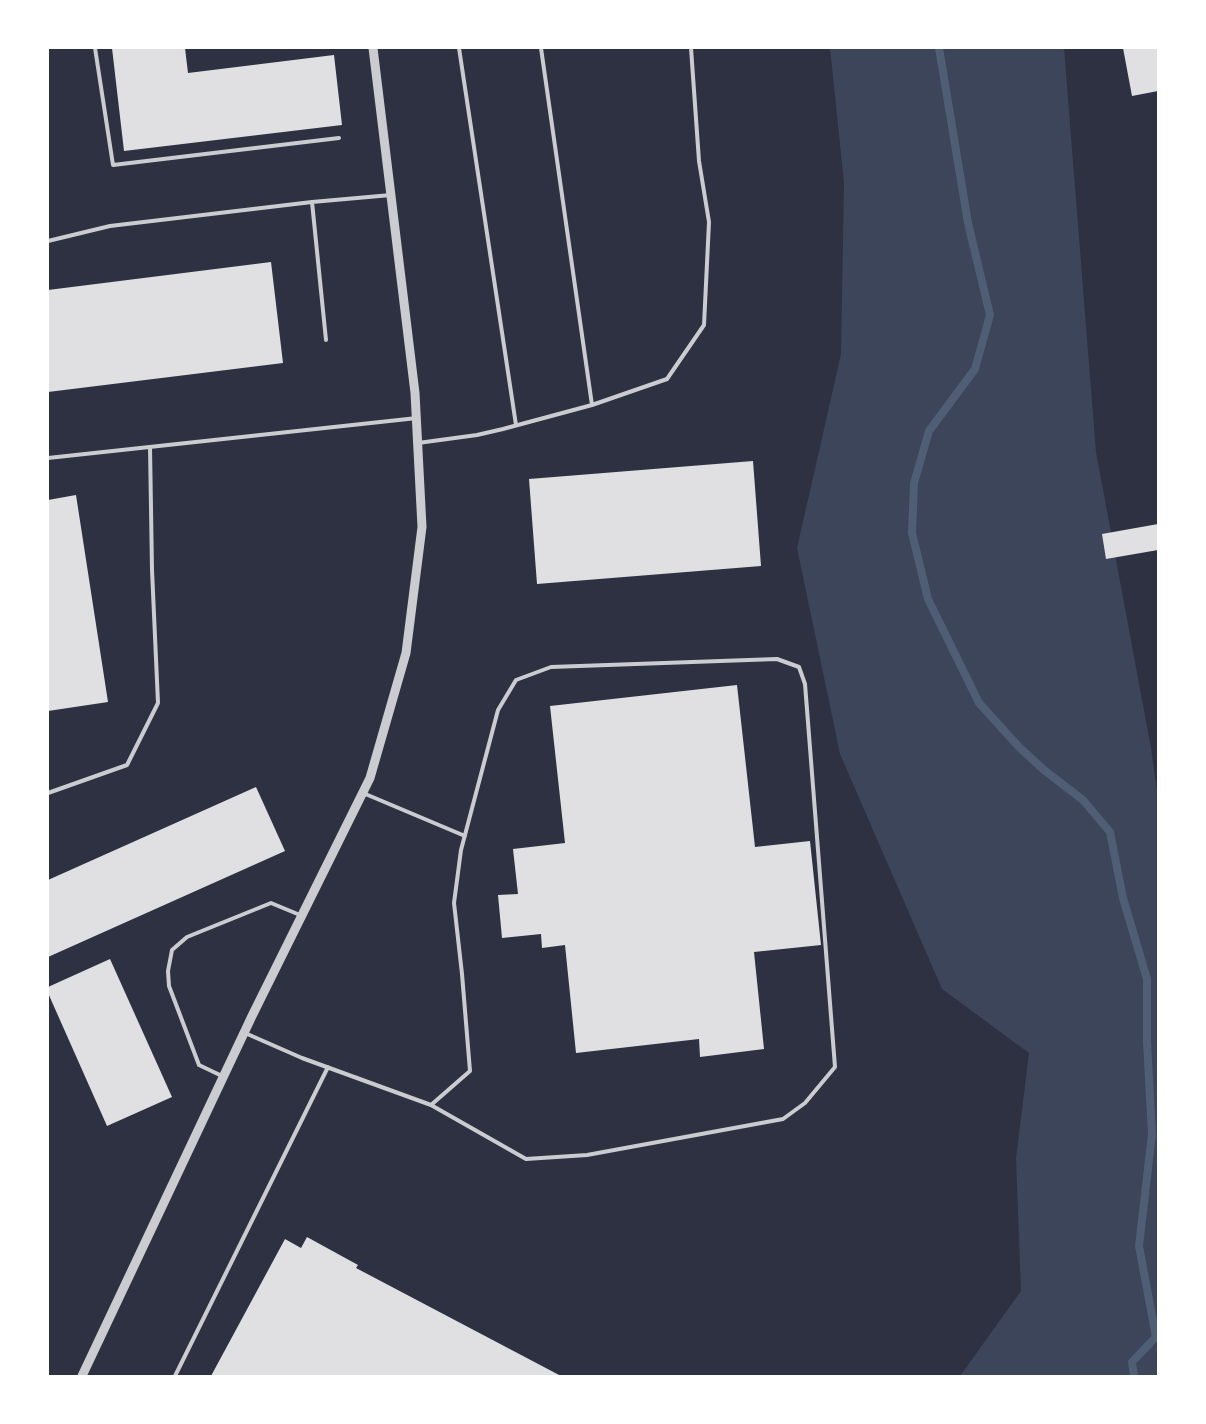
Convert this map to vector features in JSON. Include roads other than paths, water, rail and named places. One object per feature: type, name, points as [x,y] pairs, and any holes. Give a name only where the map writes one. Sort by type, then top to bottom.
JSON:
[{"type":"street","points":[[82,1376],[245,1032],[370,778],[406,653],[422,527],[417,418],[374,48]]},
{"type":"lane","points":[[95,48],[113,165],[339,138]]},
{"type":"lane","points":[[459,48],[516,425]]},
{"type":"lane","points":[[541,48],[592,405]]},
{"type":"lane","points":[[418,443],[478,435],[592,405],[666,379],[704,325],[710,222],[699,162],[691,48]]},
{"type":"lane","points":[[48,241],[110,226],[312,202],[391,195]]},
{"type":"lane","points":[[312,202],[326,340]]},
{"type":"lane","points":[[48,458],[417,418]]},
{"type":"lane","points":[[48,793],[127,765],[158,703],[152,570],[150,447]]},
{"type":"lane","points":[[245,1032],[302,1058],[431,1106],[526,1159],[587,1155],[783,1119],[805,1103],[835,1067],[805,684],[799,667],[777,659],[551,667],[516,680],[498,710],[461,850],[454,903],[470,1070],[431,1106]]},
{"type":"lane","points":[[363,793],[465,836]]},
{"type":"lane","points":[[224,1077],[199,1064],[169,986],[168,971],[172,950],[187,937],[271,903],[302,916]]},
{"type":"lane","points":[[175,1376],[328,1067]]},
{"type":"waterway","points":[[939,48],[968,223],[990,315],[975,369],[929,431],[914,483],[912,533],[928,599],[979,703],[1019,747],[1044,770],[1083,800],[1110,832],[1123,898],[1147,979],[1147,1042],[1152,1134],[1139,1246],[1156,1337],[1132,1362],[1134,1376]]}]
